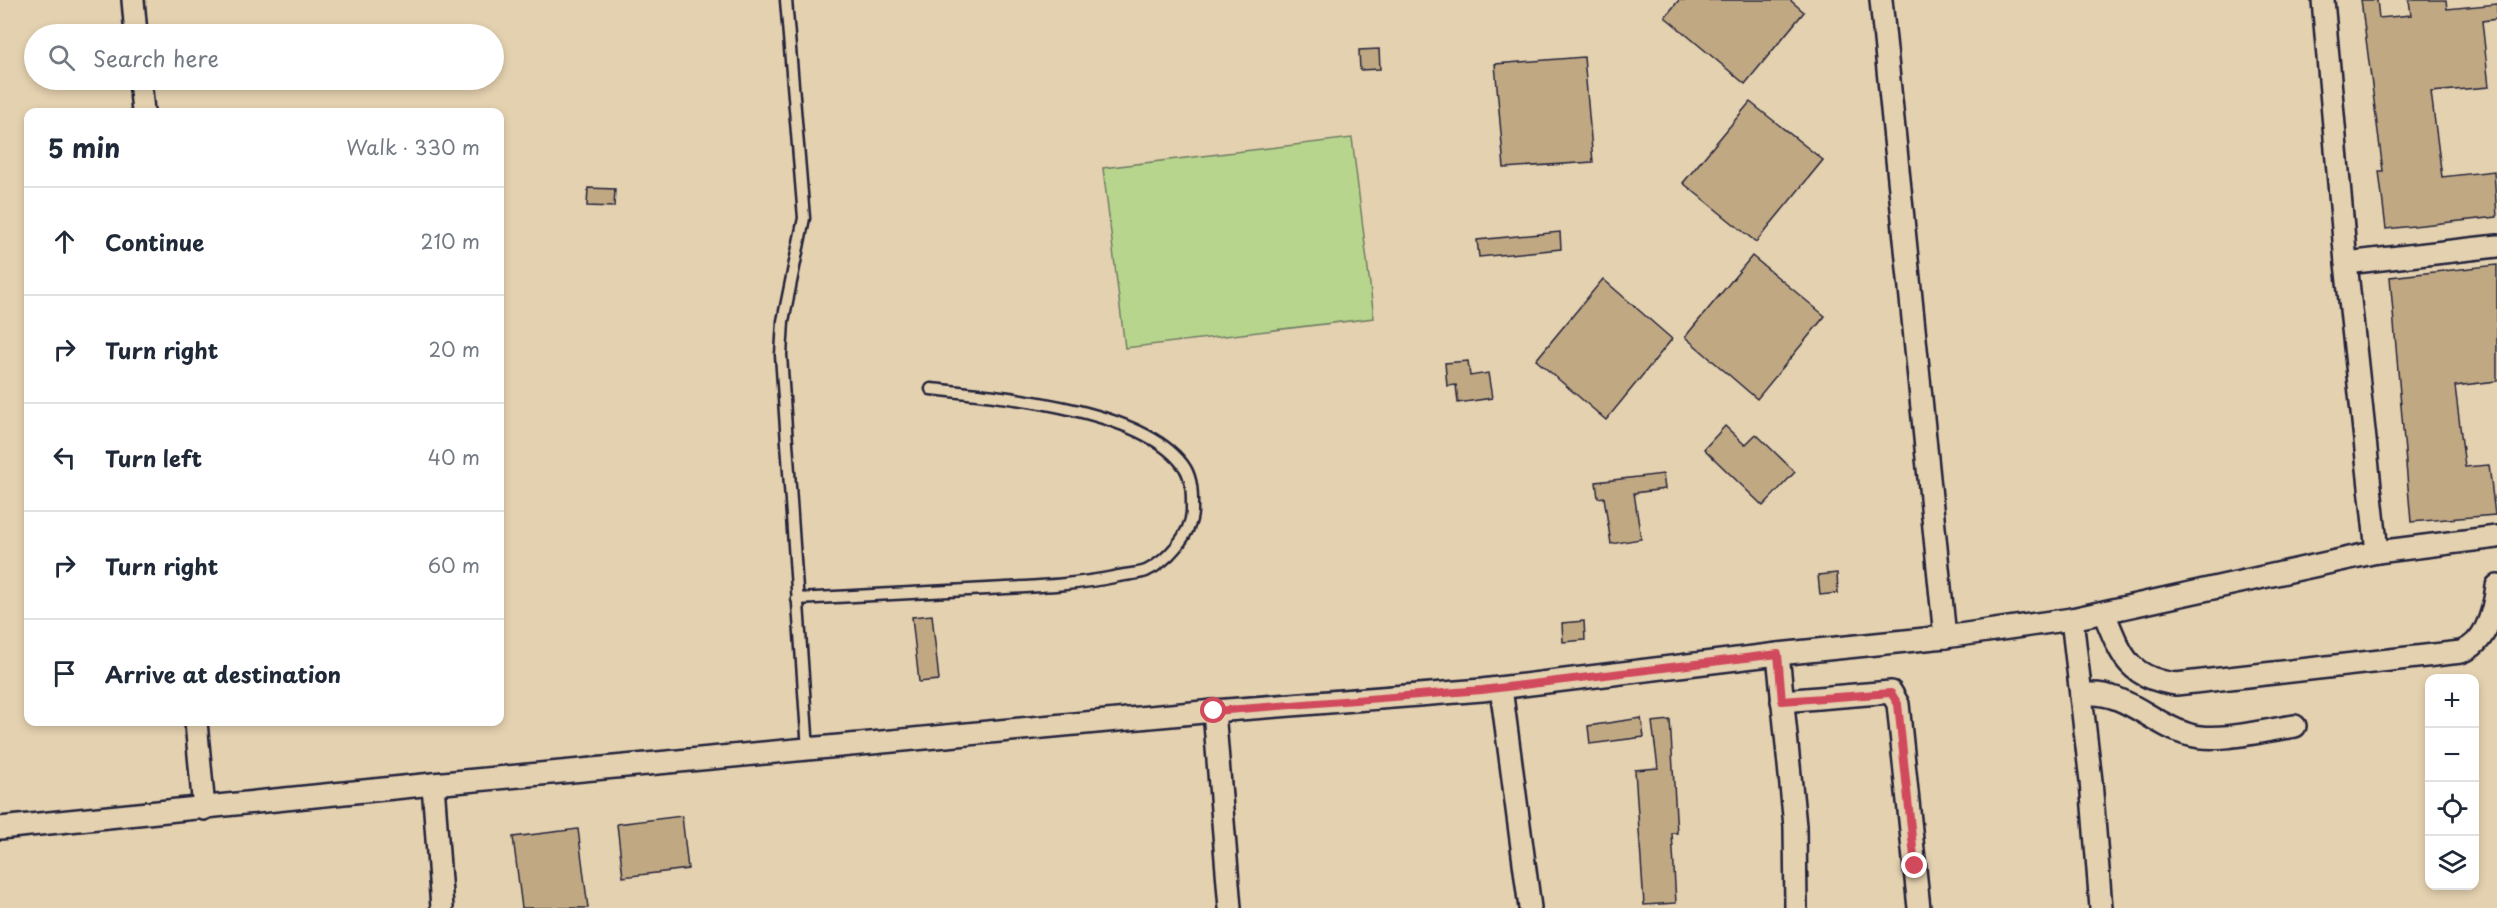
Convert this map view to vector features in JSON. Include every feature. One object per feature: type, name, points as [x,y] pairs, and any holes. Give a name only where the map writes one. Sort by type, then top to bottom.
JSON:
[{"type":"street","points":[[133,0],[135,24]]},
{"type":"street","points":[[1881,0],[1945,637]]},
{"type":"street","points":[[2323,0],[2346,263],[2378,552]]},
{"type":"street","points":[[141,90],[143,108]]},
{"type":"street","points":[[2346,263],[2497,246]]},
{"type":"street","points":[[0,828],[433,784],[1214,711],[1501,688],[1778,654],[1945,637],[2104,613],[2378,552],[2497,537]]},
{"type":"street","points":[[2104,613],[2122,657],[2131,666],[2152,679],[2176,684],[2461,652],[2472,648],[2487,628],[2497,586]]},
{"type":"street","points":[[2072,619],[2102,908]]},
{"type":"street","points":[[1778,654],[1795,826],[1796,908]]},
{"type":"street","points":[[1501,688],[1530,908]]},
{"type":"street","points":[[1782,701],[1891,693],[1898,704],[1919,908]]},
{"type":"street","points":[[2081,695],[2097,693],[2118,697],[2138,711],[2191,736],[2216,737],[2295,726]]},
{"type":"street","points":[[1214,711],[1230,908]]},
{"type":"street","points":[[196,726],[204,809]]},
{"type":"street","points":[[433,784],[442,908]]},
{"type":"lane","points":[[786,0],[804,218],[783,321],[781,355],[808,750]]},
{"type":"lane","points":[[798,599],[1080,585],[1145,571],[1163,560],[1178,545],[1191,517],[1192,491],[1186,470],[1173,453],[1149,435],[1076,411],[1031,400],[931,389]]},
{"type":"green space","points":[[1352,138],[1374,318],[1125,348],[1103,168]]},
{"type":"building","points":[[1679,0],[1790,0],[1804,12],[1745,84],[1665,17]]},
{"type":"building","points":[[2361,0],[2377,0],[2379,18],[2411,15],[2409,0],[2446,0],[2447,9],[2497,4],[2497,19],[2482,21],[2489,87],[2431,92],[2442,177],[2494,171],[2497,217],[2386,229],[2379,171],[2383,171]]},
{"type":"building","points":[[1379,49],[1380,69],[1360,70],[1359,50]]},
{"type":"building","points":[[1584,57],[1593,162],[1504,168],[1495,64]]},
{"type":"building","points":[[1750,102],[1823,160],[1756,242],[1683,183]]},
{"type":"building","points":[[588,188],[615,189],[614,207],[587,206]]},
{"type":"building","points":[[1560,232],[1561,249],[1479,257],[1477,240]]},
{"type":"building","points":[[1752,256],[1825,316],[1757,399],[1685,337]]},
{"type":"building","points":[[2497,265],[2497,381],[2455,386],[2465,467],[2489,465],[2495,515],[2411,522],[2390,277]]},
{"type":"building","points":[[1603,279],[1672,339],[1606,420],[1536,360]]},
{"type":"building","points":[[1468,361],[1470,376],[1488,373],[1492,398],[1458,403],[1456,385],[1447,386],[1445,363]]},
{"type":"building","points":[[1725,426],[1745,445],[1756,434],[1795,472],[1763,506],[1704,449]]},
{"type":"building","points":[[1663,474],[1665,489],[1634,493],[1641,539],[1611,544],[1604,497],[1598,498],[1596,482]]},
{"type":"building","points":[[1837,573],[1838,593],[1820,595],[1818,575]]},
{"type":"building","points":[[932,615],[939,680],[919,682],[912,617]]},
{"type":"building","points":[[1584,621],[1585,640],[1563,642],[1562,623]]},
{"type":"building","points":[[1641,718],[1644,737],[1590,744],[1588,726]]},
{"type":"building","points":[[1670,720],[1677,833],[1672,833],[1676,903],[1644,905],[1635,770],[1658,768],[1652,722]]},
{"type":"building","points":[[682,816],[688,869],[623,877],[617,824]]},
{"type":"building","points":[[578,829],[588,908],[522,908],[513,837]]},
{"type":"route","points":[[1214,711],[1482,690],[1778,654],[1782,701],[1878,692],[1891,693],[1898,704],[1915,866]]}]
